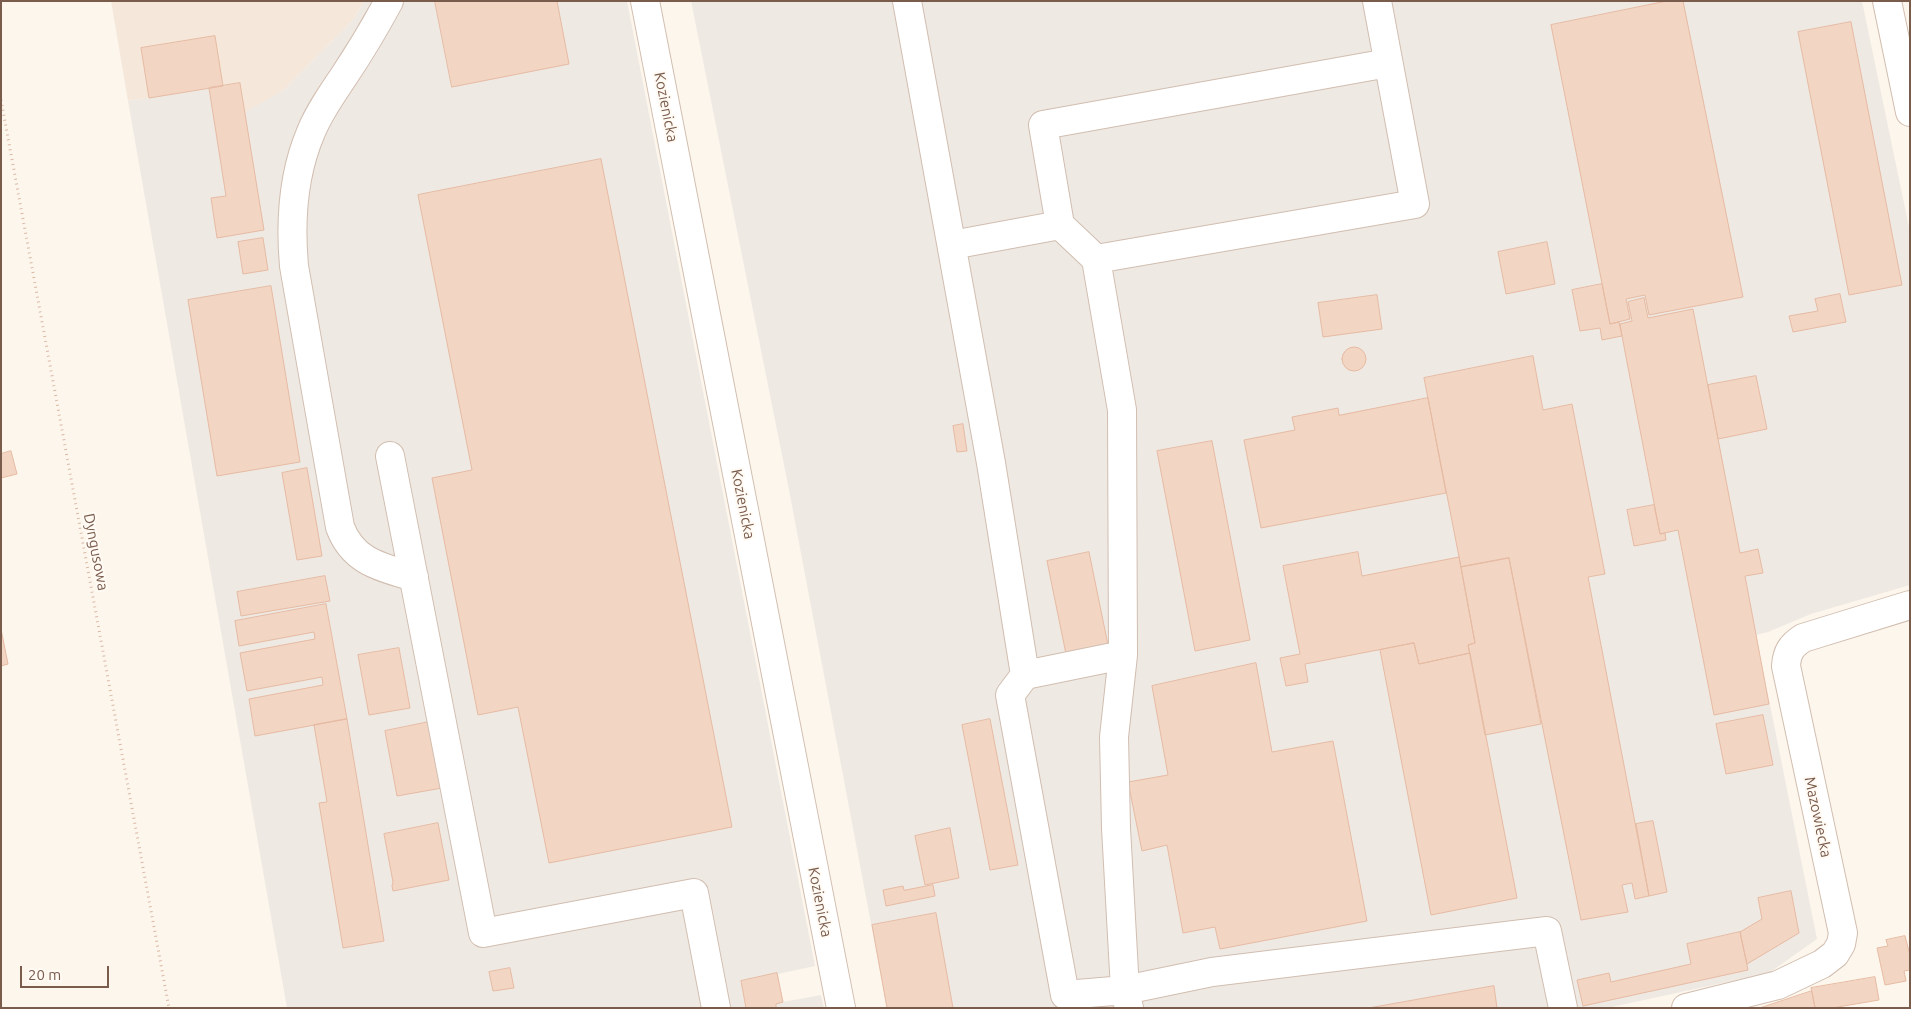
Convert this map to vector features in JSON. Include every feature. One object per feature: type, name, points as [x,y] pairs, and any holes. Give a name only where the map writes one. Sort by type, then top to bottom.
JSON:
[{"type":"street","points":[[388,1],[372,32],[322,109],[311,130],[302,154],[296,179],[292,244],[294,266],[340,527],[344,539],[352,550],[362,558],[375,565],[414,577]]},
{"type":"street","name":"Kozienicka","points":[[646,1],[841,1008]]},
{"type":"street","points":[[907,1],[991,463],[1025,675]]},
{"type":"street","points":[[1096,259],[1414,204],[1377,1]]},
{"type":"street","points":[[1887,1],[1910,112]]},
{"type":"street","points":[[1127,999],[1116,828],[1114,737],[1123,655],[1122,410],[1096,259],[1060,225],[1043,125],[1388,63]]},
{"type":"street","points":[[952,245],[1060,225]]},
{"type":"street","points":[[390,456],[483,933],[694,893],[716,1008]]},
{"type":"street","name":"Mazowiecka","points":[[1686,1008],[1778,985],[1822,964],[1835,954],[1841,944],[1843,933],[1786,666],[1787,655],[1793,645],[1803,638],[1910,605]]},
{"type":"street","points":[[1123,655],[1025,675],[1010,695],[1065,996],[1127,999],[1212,972],[1547,930],[1563,1008]]},
{"type":"path","name":"Dyngusowa","points":[[1,100],[169,1008]]},
{"type":"shaded area","points":[[111,1],[364,1],[353,20],[284,90],[245,113],[240,83],[128,101]]},
{"type":"shaded area","points":[[364,1],[627,1],[815,966],[778,974],[783,1002],[821,995],[824,1008],[287,1008],[128,101],[240,83],[245,112],[284,90],[353,20]]},
{"type":"shaded area","points":[[691,1],[1862,1],[1910,232],[1910,585],[1811,614],[1756,635],[1817,939],[1769,973],[1607,1008],[887,1008],[789,490]]},
{"type":"building","points":[[435,1],[557,1],[569,64],[452,87]]},
{"type":"building","points":[[1667,1],[1683,1],[1743,297],[1649,315],[1645,295],[1626,299],[1630,319],[1610,324],[1551,25]]},
{"type":"building","points":[[1851,22],[1902,285],[1849,295],[1798,32]]},
{"type":"building","points":[[215,36],[223,86],[149,98],[141,48]]},
{"type":"building","points":[[240,83],[264,230],[217,238],[211,198],[226,196],[209,88]]},
{"type":"building","points":[[601,159],[732,827],[549,863],[518,707],[478,715],[432,478],[472,470],[418,195]]},
{"type":"building","points":[[263,238],[268,270],[243,274],[238,242]]},
{"type":"building","points":[[1547,242],[1555,284],[1506,294],[1498,252]]},
{"type":"building","points":[[1602,284],[1610,324],[1619,322],[1622,336],[1602,340],[1600,328],[1580,331],[1572,290]]},
{"type":"building","points":[[271,286],[300,462],[217,476],[188,300]]},
{"type":"building","points":[[1840,294],[1846,322],[1793,332],[1789,316],[1818,311],[1815,299]]},
{"type":"building","points":[[1377,295],[1382,329],[1323,337],[1318,303]]},
{"type":"building","points":[[1644,298],[1648,318],[1693,309],[1740,553],[1758,549],[1763,573],[1745,576],[1769,704],[1714,715],[1678,530],[1660,534],[1622,336],[1620,324],[1632,321],[1628,302]]},
{"type":"building","points":[[1354,347],[1363,350],[1366,359],[1363,368],[1354,371],[1345,368],[1342,359],[1345,350]]},
{"type":"building","points":[[1533,356],[1543,410],[1572,404],[1605,574],[1588,577],[1649,896],[1635,899],[1632,883],[1622,885],[1628,912],[1581,920],[1509,558],[1461,567],[1424,378]]},
{"type":"building","points":[[1756,376],[1767,429],[1718,439],[1708,385]]},
{"type":"building","points":[[1428,398],[1446,493],[1261,528],[1244,440],[1295,430],[1292,417],[1338,408],[1339,415]]},
{"type":"building","points":[[963,424],[967,451],[957,452],[953,426]]},
{"type":"building","points":[[1212,441],[1250,640],[1195,651],[1157,451]]},
{"type":"building","points":[[11,451],[17,474],[1,478],[1,454]]},
{"type":"building","points":[[307,468],[322,556],[297,560],[282,473]]},
{"type":"building","points":[[1654,505],[1660,534],[1665,533],[1666,540],[1634,546],[1627,510]]},
{"type":"building","points":[[1089,552],[1108,645],[1066,654],[1047,561]]},
{"type":"building","points":[[1358,552],[1362,576],[1459,557],[1475,643],[1468,645],[1470,653],[1419,664],[1414,643],[1305,664],[1308,682],[1286,686],[1280,658],[1300,654],[1283,566]]},
{"type":"building","points":[[1509,558],[1541,724],[1485,735],[1468,645],[1475,643],[1461,567]]},
{"type":"building","points":[[325,576],[330,601],[241,616],[237,592]]},
{"type":"building","points":[[326,604],[347,719],[255,736],[249,699],[323,685],[322,677],[247,691],[240,653],[315,639],[314,632],[239,646],[235,621]]},
{"type":"building","points":[[1,629],[8,664],[1,666]]},
{"type":"building","points":[[1414,643],[1419,664],[1470,653],[1517,898],[1431,915],[1380,650]]},
{"type":"building","points":[[399,648],[410,708],[369,715],[358,655]]},
{"type":"building","points":[[1256,663],[1272,752],[1333,741],[1367,921],[1220,949],[1215,927],[1183,933],[1167,845],[1142,851],[1128,782],[1168,775],[1152,686]]},
{"type":"building","points":[[1763,715],[1773,765],[1726,774],[1716,724]]},
{"type":"building","points":[[347,719],[384,941],[343,948],[319,803],[327,802],[314,725]]},
{"type":"building","points":[[990,719],[1018,865],[990,870],[962,725]]},
{"type":"building","points":[[429,722],[442,788],[397,796],[385,731]]},
{"type":"building","points":[[1653,821],[1667,892],[1649,896],[1636,824]]},
{"type":"building","points":[[438,823],[449,880],[393,891],[384,834]]},
{"type":"building","points":[[950,828],[959,878],[925,885],[915,836]]},
{"type":"building","points":[[933,885],[935,896],[886,906],[883,890],[903,886],[904,890]]},
{"type":"building","points":[[1791,891],[1799,933],[1747,964],[1740,932],[1762,919],[1758,898]]},
{"type":"building","points":[[936,913],[953,1008],[887,1008],[872,925]]},
{"type":"building","points":[[1740,932],[1748,970],[1583,1006],[1577,980],[1609,973],[1611,982],[1691,964],[1687,944]]},
{"type":"building","points":[[1905,936],[1910,955],[1910,970],[1904,971],[1906,981],[1885,985],[1877,948],[1888,946],[1886,940]]},
{"type":"building","points":[[510,968],[514,988],[493,991],[489,972]]},
{"type":"building","points":[[777,973],[783,1002],[776,1004],[776,1008],[746,1008],[741,981]]},
{"type":"building","points":[[1875,977],[1879,1000],[1832,1008],[1815,1008],[1811,988]]},
{"type":"building","points":[[1494,986],[1497,1008],[1369,1008]]},
{"type":"building","points":[[1812,991],[1815,1008],[1760,1008]]}]
